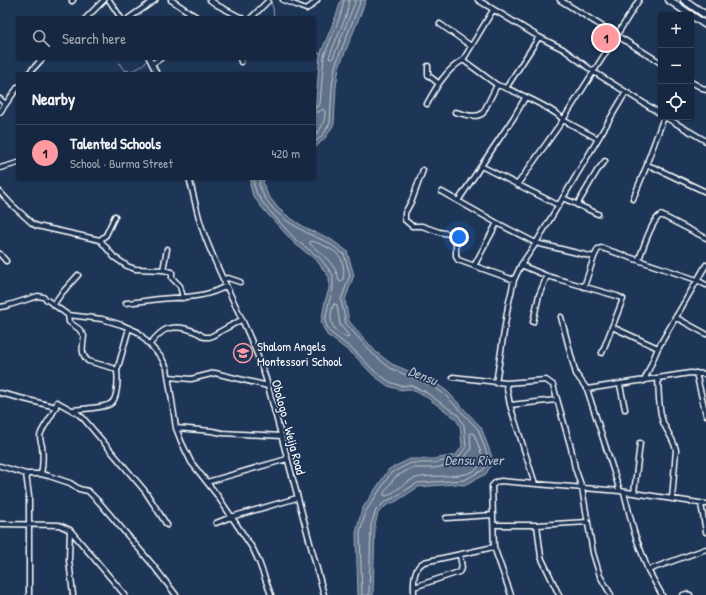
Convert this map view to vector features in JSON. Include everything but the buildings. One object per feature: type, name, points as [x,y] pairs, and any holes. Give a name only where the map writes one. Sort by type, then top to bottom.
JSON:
[{"type":"highway","points":[[669,0],[687,12]]},
{"type":"highway","points":[[684,0],[705,13]]},
{"type":"highway","points":[[694,17],[706,26]]},
{"type":"street","points":[[88,16],[104,0]]},
{"type":"street","points":[[109,0],[120,16]]},
{"type":"street","points":[[132,16],[155,0]]},
{"type":"street","points":[[171,0],[195,16]]},
{"type":"street","points":[[210,0],[238,16]]},
{"type":"street","points":[[283,0],[306,9],[316,0]]},
{"type":"street","points":[[478,0],[539,37],[563,49],[594,72],[658,112]]},
{"type":"street","points":[[560,0],[658,61]]},
{"type":"street","points":[[517,185],[563,120],[639,0]]},
{"type":"street","points":[[253,16],[268,1]]},
{"type":"street","points":[[427,104],[438,83],[455,65],[463,60],[493,10]]},
{"type":"street","points":[[440,24],[471,46]]},
{"type":"street","points":[[506,88],[539,37]]},
{"type":"street","points":[[30,72],[41,60]]},
{"type":"street","points":[[150,60],[156,72]]},
{"type":"street","points":[[152,64],[158,60]]},
{"type":"street","points":[[463,60],[497,85],[554,112],[561,116],[563,120],[598,140]]},
{"type":"street","points":[[428,66],[428,74],[438,83]]},
{"type":"street","points":[[694,84],[706,90]]},
{"type":"street","points":[[455,112],[480,116],[497,85]]},
{"type":"street","points":[[0,112],[16,90]]},
{"type":"street","points":[[496,383],[508,306],[514,280],[521,265],[536,243],[626,92]]},
{"type":"street","points":[[458,201],[525,98]]},
{"type":"street","points":[[0,99],[5,104]]},
{"type":"street","points":[[633,199],[664,120]]},
{"type":"street","points":[[670,120],[706,141]]},
{"type":"street","points":[[577,205],[590,182],[605,161]]},
{"type":"street","points":[[0,168],[16,164]]},
{"type":"street","points":[[647,165],[706,192]]},
{"type":"street","points":[[482,166],[558,205]]},
{"type":"street","points":[[423,170],[412,200],[405,213],[405,220],[412,226],[422,226],[454,235],[456,238],[456,256],[458,260],[514,280]]},
{"type":"street","name":"Obologo - Weija Road","points":[[190,180],[203,231],[241,320],[260,359],[324,595]]},
{"type":"street","points":[[0,192],[33,224],[100,240],[107,246],[114,257],[127,266],[136,269],[163,270],[172,272],[172,278],[180,286],[183,298]]},
{"type":"street","points":[[442,192],[496,224],[536,243],[594,257]]},
{"type":"street","points":[[563,198],[598,214]]},
{"type":"street","points":[[639,259],[654,223],[660,215],[665,216],[706,238]]},
{"type":"street","points":[[100,240],[106,235],[115,216]]},
{"type":"street","points":[[474,266],[496,224]]},
{"type":"street","points":[[584,287],[594,257],[600,247],[639,259],[697,280],[706,285]]},
{"type":"street","points":[[163,270],[167,249]]},
{"type":"street","points":[[0,254],[6,262]]},
{"type":"street","points":[[521,265],[547,276],[623,299],[602,353]]},
{"type":"street","points":[[644,381],[658,348],[706,265]]},
{"type":"street","points":[[54,304],[64,290],[78,275]]},
{"type":"street","points":[[533,322],[547,276]]},
{"type":"street","points":[[223,279],[240,282]]},
{"type":"street","points":[[126,303],[183,298],[211,293],[226,286]]},
{"type":"street","points":[[0,307],[38,296],[43,297],[68,315],[102,319],[129,328],[138,332],[150,344],[165,363],[169,377],[169,390],[176,428],[191,462],[207,482],[253,549],[271,595]]},
{"type":"street","points":[[68,315],[69,322],[79,329],[84,336],[82,348],[85,358],[88,361],[113,368],[117,371]]},
{"type":"street","points":[[561,317],[576,374],[587,389],[634,532],[648,570],[662,595]]},
{"type":"street","points":[[675,317],[706,334]]},
{"type":"street","points":[[150,344],[166,329],[181,328],[197,332],[204,337],[210,337],[241,320]]},
{"type":"street","points":[[612,327],[658,348]]},
{"type":"street","points":[[70,410],[110,404],[114,401],[116,394],[117,371],[129,328]]},
{"type":"street","points":[[169,377],[191,379],[215,373],[268,386]]},
{"type":"street","points":[[587,389],[690,373],[706,374]]},
{"type":"street","points":[[696,373],[706,415]]},
{"type":"street","points":[[453,377],[496,383],[546,380],[553,385],[556,400],[571,448],[574,468],[582,488],[593,553],[600,576],[612,595]]},
{"type":"street","points":[[658,379],[660,410],[666,427],[675,444],[676,450],[672,499]]},
{"type":"street","points":[[506,383],[510,405],[535,484]]},
{"type":"street","points":[[620,385],[625,409]]},
{"type":"street","points":[[0,393],[56,407]]},
{"type":"street","points":[[510,405],[556,400]]},
{"type":"street","points":[[41,474],[42,446],[40,438],[56,407],[57,402],[83,418],[145,491],[167,525]]},
{"type":"street","points":[[176,428],[222,433],[282,436]]},
{"type":"street","points":[[634,494],[640,443]]},
{"type":"street","points":[[207,482],[287,458]]},
{"type":"street","points":[[0,466],[26,474],[41,474],[70,483],[80,489],[88,491],[152,564],[176,595]]},
{"type":"street","points":[[26,474],[29,496],[29,595]]},
{"type":"street","points":[[511,595],[494,547],[492,486],[496,482],[501,481],[622,492],[706,504]]},
{"type":"street","points":[[216,523],[231,517],[297,498]]},
{"type":"street","points":[[700,504],[706,532]]},
{"type":"street","points":[[446,518],[493,515]]},
{"type":"street","points":[[494,525],[537,525],[588,522]]},
{"type":"street","points":[[0,524],[59,525],[70,530],[125,595]]},
{"type":"street","points":[[537,525],[542,557],[559,595]]},
{"type":"street","points":[[70,530],[69,560],[73,595]]},
{"type":"street","points":[[414,595],[414,573],[420,564],[494,547]]},
{"type":"street","points":[[648,570],[706,549]]},
{"type":"street","points":[[414,587],[459,572],[462,568],[460,555]]},
{"type":"street","points":[[683,595],[690,595]]},
{"type":"water","points":[[341,0],[366,0],[339,67],[336,87],[334,124],[326,137],[316,147],[316,100],[320,55]]},
{"type":"water","name":"Densu River","points":[[251,180],[264,180],[263,183],[268,195],[278,208],[309,230],[329,238],[347,251],[354,275],[345,300],[349,321],[376,352],[392,364],[434,382],[447,391],[481,427],[492,457],[491,465],[486,474],[464,485],[455,484],[418,487],[397,501],[387,505],[378,513],[375,525],[373,595],[358,595],[356,533],[362,509],[389,469],[410,459],[433,459],[456,455],[462,446],[460,426],[455,418],[422,394],[408,389],[401,390],[388,386],[373,375],[354,355],[327,335],[321,323],[329,289],[329,277],[317,261],[294,243],[263,209],[253,196],[250,185]]},
{"type":"waterway","points":[[270,0],[274,16]]},
{"type":"waterway","points":[[316,53],[321,53]]},
{"type":"waterway","points":[[119,63],[124,70],[134,70],[147,61]]},
{"type":"place","name":"Talented Schools","points":[[606,38]]},
{"type":"place","name":"Shalom Angels Montessori School","points":[[243,353]]},
{"type":"water label","name":"Densu","points":[[423,375]]}]
